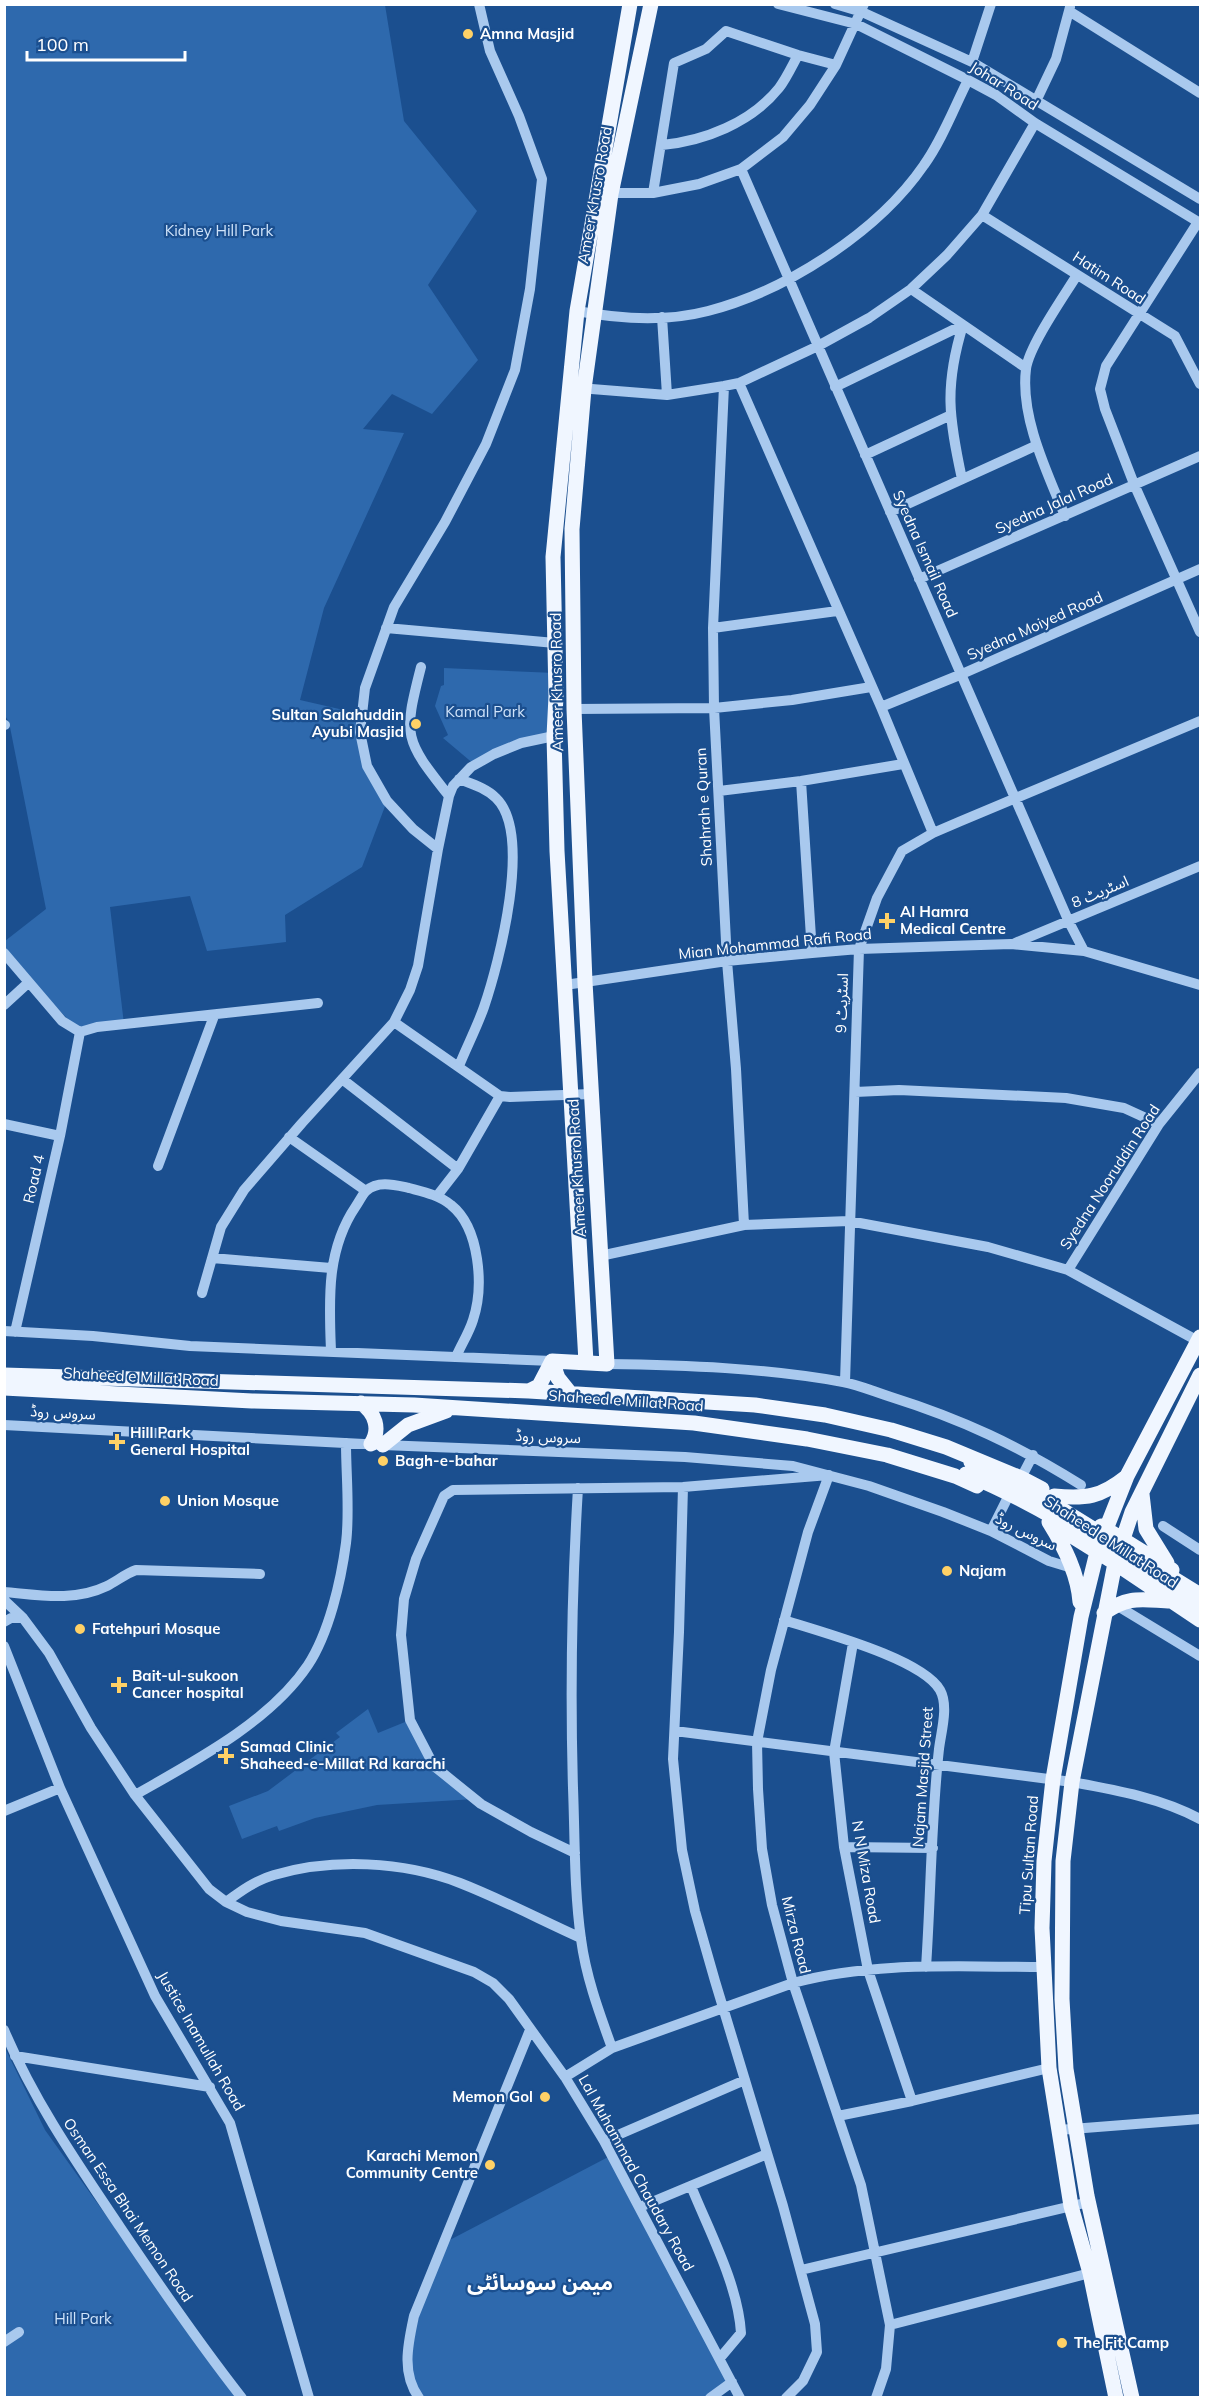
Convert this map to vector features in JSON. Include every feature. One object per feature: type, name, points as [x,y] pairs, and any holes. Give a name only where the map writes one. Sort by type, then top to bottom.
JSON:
[{"type":"main road","name":"Ameer Khusro Road","points":[[586,1362],[557,851],[553,557],[577,388],[594,314],[604,193],[630,4]]},
{"type":"main road","name":"Ameer Khusro Road","points":[[607,1364],[585,982],[574,709],[572,529],[577,311],[651,4]]},
{"type":"main road","name":"Tipu Sultan Road","points":[[1116,2397],[1090,2273],[1071,2206],[1049,2068],[1043,1967],[1044,1861],[1053,1779],[1081,1617],[1096,1552],[1127,1476],[1199,1339]]},
{"type":"main road","points":[[552,1361],[607,1364]]},
{"type":"main road","points":[[529,1391],[539,1386],[552,1361]]},
{"type":"main road","points":[[552,1361],[558,1378],[570,1393]]},
{"type":"main road","name":"Shaheed e Millat Road","points":[[4,1375],[529,1391],[755,1405],[825,1415],[891,1430],[946,1447],[1021,1478],[1200,1587]]},
{"type":"main road","points":[[1132,2397],[1089,2202],[1066,2069],[1062,1977],[1064,1861],[1072,1782],[1110,1609],[1115,1563],[1122,1538],[1142,1491],[1200,1375]]},
{"type":"main road","name":"Shaheed e Millat Road","points":[[4,1388],[252,1401],[361,1403],[694,1423],[807,1439],[887,1455],[955,1476],[1007,1499],[1115,1563],[1200,1620]]},
{"type":"main road","points":[[650,1398],[662,1404],[831,1424],[871,1431],[922,1445],[968,1468],[1034,1506],[1200,1609]]},
{"type":"main road","points":[[361,1403],[368,1408],[375,1421],[377,1445],[408,1425],[434,1414],[457,1408]]},
{"type":"main road","points":[[694,1423],[712,1418],[836,1436],[968,1468],[1035,1493],[1200,1594]]},
{"type":"main road","points":[[1054,1496],[1089,1497],[1113,1488],[1127,1476]]},
{"type":"main road","points":[[1142,1491],[1146,1529],[1172,1569]]},
{"type":"main road","points":[[1083,1543],[1093,1542],[1096,1538],[1097,1533],[1091,1520]]},
{"type":"main road","points":[[1049,1522],[1058,1536],[1079,1585],[1081,1617]]},
{"type":"main road","points":[[1139,1579],[1136,1574],[1137,1568],[1141,1559],[1149,1555]]},
{"type":"main road","points":[[1110,1609],[1130,1599],[1171,1601]]},
{"type":"street","points":[[438,849],[393,809],[367,766],[362,747],[361,723],[365,688],[394,607],[445,522],[486,444],[515,370],[530,289],[542,179],[519,116],[490,51],[479,4]]},
{"type":"street","name":"Johar Road","points":[[778,4],[856,24],[968,80],[996,95],[1037,125],[1199,223]]},
{"type":"street","name":"Johar Road","points":[[835,4],[863,8],[972,62],[1200,199]]},
{"type":"street","points":[[972,62],[991,4]]},
{"type":"street","points":[[604,193],[653,193],[699,184],[741,169],[783,137],[796,123],[836,65],[863,8]]},
{"type":"street","points":[[1037,99],[1056,59],[1070,8],[1200,93]]},
{"type":"street","points":[[653,193],[674,63],[706,49],[726,31],[836,65]]},
{"type":"street","points":[[662,145],[706,136],[744,118],[779,88],[798,55]]},
{"type":"street","points":[[577,311],[645,319],[708,311],[770,289],[837,250],[884,213],[924,165],[968,80]]},
{"type":"street","points":[[577,388],[667,395],[739,383],[818,346],[869,318],[911,289],[947,255],[982,215],[1049,107]]},
{"type":"street","name":"Syedna Ismail Road","points":[[741,169],[919,579],[963,674],[1069,922],[1084,951]]},
{"type":"street","name":"Hatim Road","points":[[982,215],[1138,315],[1175,336],[1200,384]]},
{"type":"street","points":[[1199,223],[1106,366],[1100,389],[1105,409],[1134,484],[1200,632]]},
{"type":"street","points":[[1065,516],[1035,446],[1027,405],[1026,368],[1041,333],[1077,275]]},
{"type":"street","points":[[911,289],[1026,368]]},
{"type":"street","points":[[662,317],[667,395]]},
{"type":"street","points":[[835,387],[963,325]]},
{"type":"street","points":[[962,479],[951,415],[950,382],[953,359],[963,325]]},
{"type":"street","points":[[739,383],[881,707],[933,833]]},
{"type":"street","name":"Shahrah e Quran","points":[[724,386],[712,628],[727,961],[736,1069],[744,1225]]},
{"type":"street","points":[[865,454],[951,415]]},
{"type":"street","points":[[890,512],[1035,446]]},
{"type":"street","name":"Syedna Jalal Road","points":[[919,579],[1200,456]]},
{"type":"street","name":"Syedna Moiyed Road","points":[[881,707],[963,674],[1200,569]]},
{"type":"street","points":[[712,628],[837,611]]},
{"type":"street","points":[[386,628],[555,643]]},
{"type":"street","points":[[421,667],[410,709],[408,730],[413,746],[424,765],[449,796]]},
{"type":"street","points":[[574,709],[714,708],[792,700],[871,687]]},
{"type":"street","name":"اسٹریٹ 9","points":[[845,1382],[859,949],[877,898],[902,851],[933,833],[1200,721]]},
{"type":"street","points":[[202,1293],[220,1227],[244,1190],[394,1022],[410,990],[418,966],[449,796],[459,779],[471,767],[494,754],[521,743],[554,736]]},
{"type":"street","points":[[719,791],[801,782],[903,764]]},
{"type":"street","points":[[459,779],[480,787],[497,798],[512,832],[513,872],[502,947],[484,1008],[459,1066]]},
{"type":"street","points":[[801,782],[812,953]]},
{"type":"street","name":"اسٹریٹ 8","points":[[1011,944],[1200,866]]},
{"type":"street","name":"Mian Mohammad Rafi Road","points":[[565,984],[727,961],[812,953],[859,949],[1011,944],[1084,951],[1200,985]]},
{"type":"street","points":[[4,953],[62,1021],[80,1032],[97,1027],[318,1003]]},
{"type":"street","points":[[4,1005],[28,983]]},
{"type":"street","points":[[158,1166],[214,1016]]},
{"type":"street","points":[[394,1022],[500,1096],[591,1094]]},
{"type":"street","name":"Road 4","points":[[10,1331],[60,1136],[80,1032]]},
{"type":"street","name":"Syedna Nooruddin Road","points":[[1068,1270],[1159,1124],[1200,1073]]},
{"type":"street","points":[[342,1079],[458,1169]]},
{"type":"street","points":[[855,1092],[911,1090],[1066,1098],[1124,1108],[1159,1124]]},
{"type":"street","points":[[437,1196],[458,1169],[500,1096]]},
{"type":"street","points":[[4,1124],[60,1136]]},
{"type":"street","points":[[289,1137],[366,1191]]},
{"type":"street","points":[[332,1351],[331,1268],[346,1221],[366,1191],[385,1184],[437,1196],[459,1213],[470,1231],[475,1246],[478,1280],[473,1319],[456,1357]]},
{"type":"street","points":[[600,1256],[744,1225],[849,1221],[988,1247],[1068,1270],[1199,1339]]},
{"type":"street","points":[[212,1258],[331,1268]]},
{"type":"street","points":[[10,1331],[93,1336],[190,1346],[552,1361]]},
{"type":"street","points":[[607,1364],[717,1366],[845,1382],[950,1417],[1033,1455],[1081,1485]]},
{"type":"street","name":"سروس روڈ","points":[[4,1425],[377,1445],[685,1456],[793,1466],[869,1486],[992,1531],[1049,1561],[1072,1568]]},
{"type":"street","points":[[135,1795],[189,1764],[246,1726],[279,1700],[308,1664],[323,1634],[331,1610],[346,1542],[346,1443]]},
{"type":"street","points":[[1021,1478],[1033,1455]]},
{"type":"street","points":[[575,1853],[481,1804],[434,1766],[410,1720],[401,1635],[404,1599],[416,1559],[444,1496],[453,1490],[683,1487],[830,1475]]},
{"type":"street","name":"Mirza Road","points":[[830,1475],[808,1532],[771,1670],[757,1742],[758,1789],[762,1849],[772,1905],[793,1983],[861,2185],[890,2325],[886,2369],[876,2397]]},
{"type":"street","points":[[683,1487],[673,1759],[682,1850],[695,1911],[815,2324],[818,2352],[803,2381],[786,2397]]},
{"type":"street","points":[[578,1488],[573,1582],[571,1735],[575,1853],[581,1938],[594,1999],[612,2048]]},
{"type":"street","points":[[992,1531],[1007,1499]]},
{"type":"street","points":[[1163,1526],[1200,1550]]},
{"type":"street","points":[[4,1592],[67,1597],[107,1586],[122,1575],[136,1570],[260,1574]]},
{"type":"street","name":"Lal Muhammad Chaudary Road","points":[[4,1600],[23,1618],[49,1653],[90,1728],[135,1795],[209,1889],[226,1902],[247,1912],[281,1921],[365,1934],[474,1972],[493,1983],[509,1999],[565,2077],[604,2141],[740,2397]]},
{"type":"street","points":[[1110,1609],[1200,1656]]},
{"type":"street","points":[[4,1622],[11,1618],[23,1618]]},
{"type":"street","name":"Najam Masjid Street","points":[[784,1620],[887,1655],[921,1673],[940,1690],[944,1705],[938,1765],[926,1967]]},
{"type":"street","name":"N N Miza Road","points":[[853,1643],[834,1752],[844,1847],[868,1970],[912,2101]]},
{"type":"street","name":"Justice Inamullah Road","points":[[4,1646],[60,1788],[155,1996],[230,2123],[309,2397]]},
{"type":"street","points":[[675,1731],[1072,1782],[1118,1790],[1160,1802],[1200,1819]]},
{"type":"street","points":[[4,1810],[60,1788]]},
{"type":"street","points":[[844,1847],[933,1848]]},
{"type":"street","points":[[226,1902],[250,1885],[273,1875],[326,1866],[370,1865],[418,1871],[459,1882],[581,1938]]},
{"type":"street","points":[[565,2077],[612,2048],[723,2007],[819,1976],[868,1970],[926,1967],[1043,1967]]},
{"type":"street","name":"Osman Essa Bhai Memon Road","points":[[4,2030],[36,2097],[76,2162],[198,2342],[242,2397]]},
{"type":"street","points":[[419,2397],[409,2377],[407,2350],[414,2316],[531,2030]]},
{"type":"street","points":[[15,2056],[210,2087]]},
{"type":"street","points":[[838,2116],[1049,2068]]},
{"type":"street","points":[[604,2141],[745,2080]]},
{"type":"street","points":[[1059,2130],[1200,2119]]},
{"type":"street","points":[[640,2207],[767,2154]]},
{"type":"street","points":[[691,2186],[732,2289],[740,2317],[741,2333],[720,2358]]},
{"type":"street","points":[[801,2270],[1089,2202]]},
{"type":"street","points":[[890,2325],[1090,2273]]},
{"type":"street","points":[[4,2342],[19,2332]]},
{"type":"street","points":[[710,2397],[732,2382]]},
{"type":"green space","name":"Kidney Hill Park","points":[[4,5],[385,5],[404,121],[477,211],[428,285],[478,360],[432,414],[392,394],[363,429],[404,433],[324,608],[300,700],[361,714],[367,766],[387,801],[362,867],[285,915],[286,942],[207,951],[190,896],[110,907],[124,1024],[80,1032],[5,953],[5,941],[46,909],[9,722],[4,714]]},
{"type":"green space","name":"Kamal Park","points":[[444,668],[555,673],[554,736],[475,765],[443,738],[448,735],[435,706],[441,686],[444,685]]},
{"type":"green space","points":[[368,1709],[378,1733],[410,1720],[434,1765],[475,1799],[377,1805],[315,1818],[279,1831],[277,1826],[242,1839],[229,1806],[268,1791],[340,1737],[336,1733]]},
{"type":"green space","name":"Hill Park","points":[[4,2046],[45,2130],[236,2397],[5,2397]]},
{"type":"green space","points":[[612,2155],[732,2382],[714,2398],[419,2398],[407,2350],[444,2243]]},
{"type":"place","name":"Amna Masjid","points":[[468,34]]},
{"type":"place","name":"Sultan Salahuddin Ayubi Masjid","points":[[416,724]]},
{"type":"place","name":"Al Hamra Medical Centre","points":[[887,921]]},
{"type":"place","name":"Hill Park General Hospital","points":[[117,1442]]},
{"type":"place","name":"Bagh-e-bahar","points":[[383,1461]]},
{"type":"place","name":"Union Mosque","points":[[165,1501]]},
{"type":"place","name":"Najam","points":[[947,1571]]},
{"type":"place","name":"Fatehpuri Mosque","points":[[80,1629]]},
{"type":"place","name":"Bait-ul-sukoon Cancer hospital","points":[[119,1685]]},
{"type":"place","name":"Samad Clinic Shaheed-e-Millat Rd karachi","points":[[226,1756]]},
{"type":"place","name":"Memon Gol","points":[[545,2097]]},
{"type":"place","name":"Karachi Memon Community Centre","points":[[490,2165]]},
{"type":"place","name":"The Fit Camp","points":[[1062,2343]]},
{"type":"district","name":"میمن سوسائٹی","points":[[540,2283]]}]
